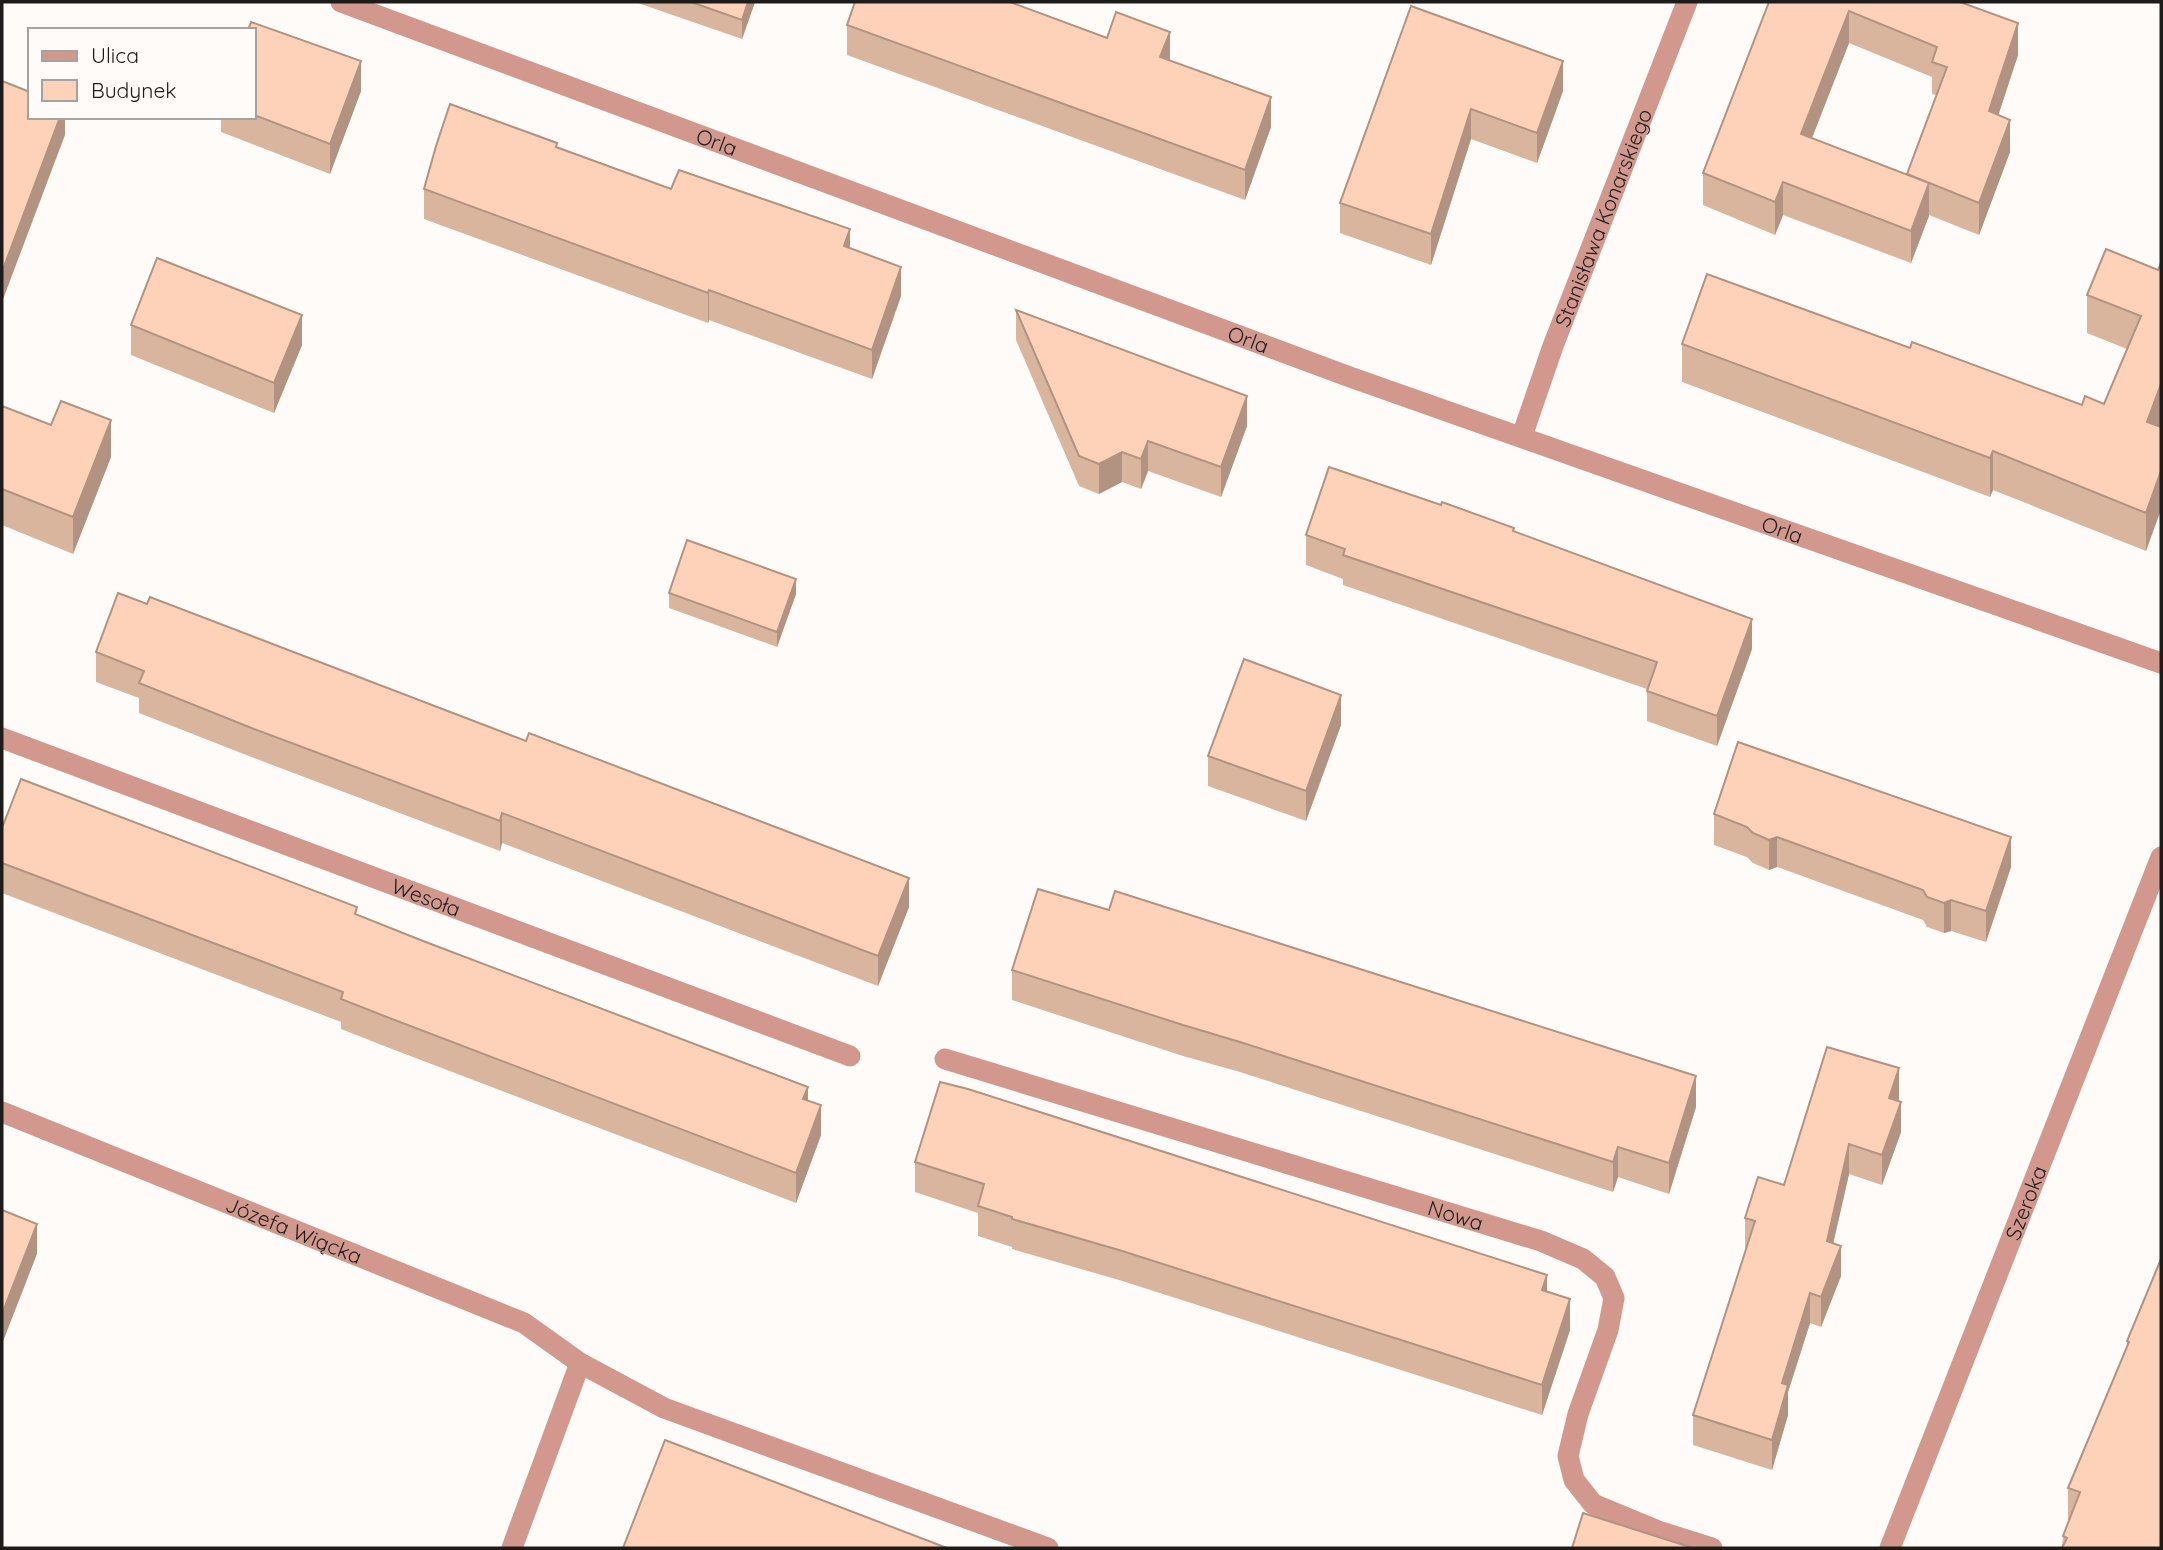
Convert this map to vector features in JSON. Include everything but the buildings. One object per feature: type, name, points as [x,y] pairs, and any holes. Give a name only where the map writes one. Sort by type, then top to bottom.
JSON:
[{"type":"street","name":"Orla","points":[[341,2],[1299,358],[2161,663]]},
{"type":"street","name":"Stanisława Konarskiego","points":[[1522,436],[1553,346],[1687,2]]},
{"type":"street","name":"Wesoła","points":[[2,738],[850,1056]]},
{"type":"street","name":"Szeroka","points":[[1890,1548],[2161,857]]},
{"type":"street","name":"Nowa","points":[[945,1059],[1541,1241],[1583,1259],[1605,1277],[1614,1298],[1608,1330],[1578,1414],[1568,1456],[1574,1480],[1593,1504],[1658,1531],[1712,1548]]},
{"type":"street","name":"Józefa Wiącka","points":[[2,1112],[524,1323],[580,1363],[664,1408],[1048,1548]]},
{"type":"street","points":[[512,1548],[580,1363]]}]
